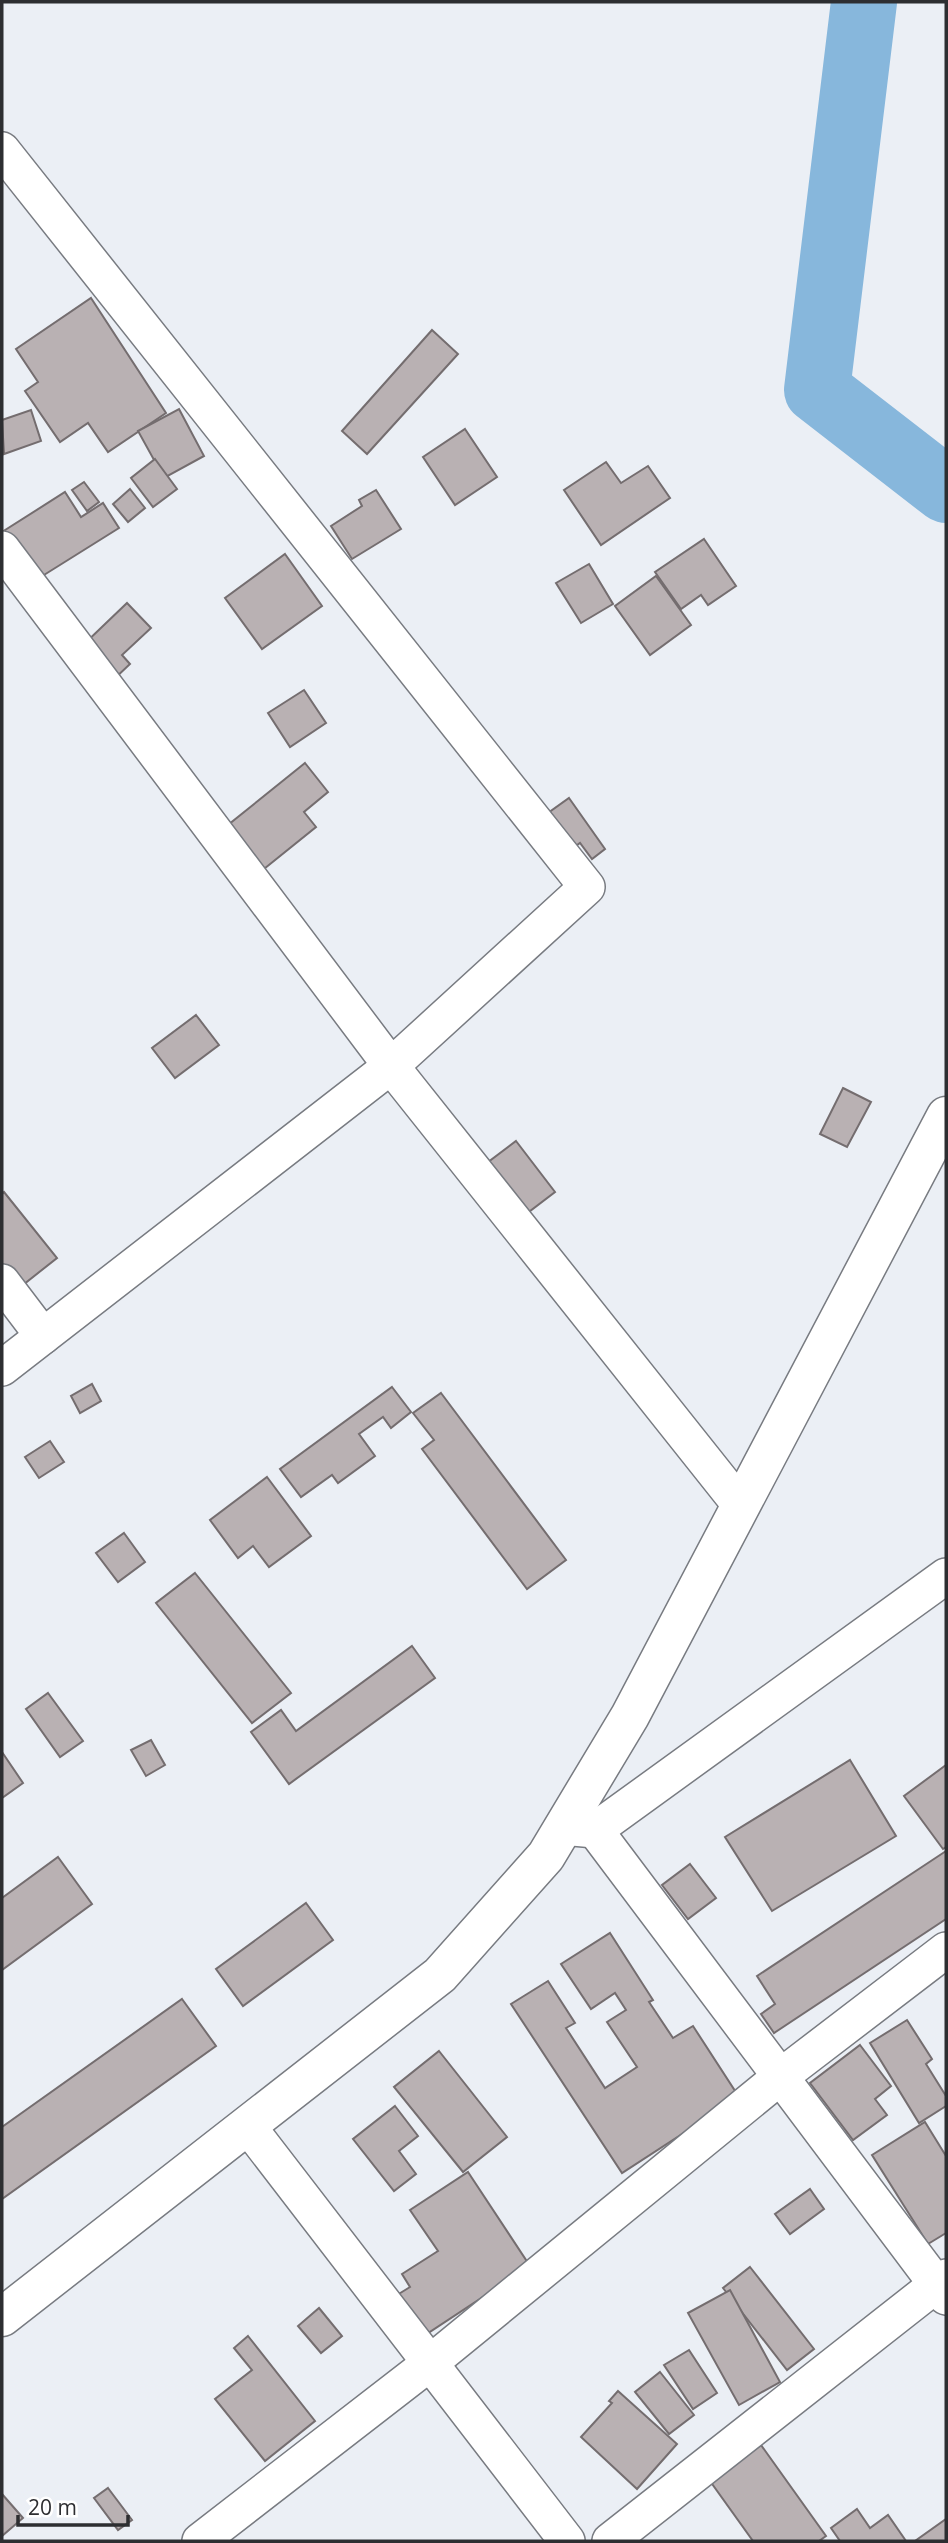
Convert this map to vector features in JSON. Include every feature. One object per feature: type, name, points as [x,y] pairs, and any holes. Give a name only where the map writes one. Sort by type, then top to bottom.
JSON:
[{"type":"main road","points":[[2,2317],[440,1975],[546,1856],[579,1829],[630,1716],[946,1116]]},
{"type":"street","points":[[2,150],[587,887],[391,1066],[2,1368]]},
{"type":"street","points":[[2,549],[391,1066],[741,1506]]},
{"type":"street","points":[[2,1282],[43,1336]]},
{"type":"street","points":[[610,2541],[943,2286],[780,2077],[579,1829],[946,1576]]},
{"type":"street","points":[[200,2541],[430,2363],[780,2077],[946,1950]]},
{"type":"street","points":[[247,2125],[567,2541]]},
{"type":"building","points":[[91,298],[166,413],[108,452],[88,423],[60,442],[25,391],[38,382],[16,349]]},
{"type":"building","points":[[432,330],[458,354],[367,454],[342,431]]},
{"type":"building","points":[[179,409],[204,456],[164,478],[138,431]]},
{"type":"building","points":[[31,410],[41,441],[4,454],[2,420]]},
{"type":"building","points":[[465,429],[497,477],[455,505],[423,457]]},
{"type":"building","points":[[155,459],[177,489],[153,507],[131,478]]},
{"type":"building","points":[[606,462],[621,483],[648,466],[670,498],[601,545],[564,490]]},
{"type":"building","points":[[84,482],[99,502],[87,511],[72,490]]},
{"type":"building","points":[[130,489],[145,508],[128,522],[113,504]]},
{"type":"building","points":[[376,490],[401,529],[352,559],[331,526],[362,506],[359,500]]},
{"type":"building","points":[[65,492],[81,517],[103,503],[119,528],[20,590],[2,562],[2,532]]},
{"type":"building","points":[[704,539],[736,586],[708,605],[701,595],[681,609],[655,572]]},
{"type":"building","points":[[285,554],[322,606],[262,649],[225,598]]},
{"type":"building","points":[[589,564],[613,604],[581,623],[556,583]]},
{"type":"building","points":[[656,576],[691,625],[650,655],[615,606]]},
{"type":"building","points":[[127,603],[151,628],[122,655],[130,664],[112,681],[81,647]]},
{"type":"building","points":[[304,690],[326,723],[290,747],[268,713]]},
{"type":"building","points":[[305,763],[328,792],[304,812],[316,827],[249,881],[213,837]]},
{"type":"building","points":[[569,798],[605,849],[592,859],[580,843],[573,848],[548,813]]},
{"type":"building","points":[[196,1015],[219,1045],[175,1078],[152,1048]]},
{"type":"building","points":[[843,1088],[871,1102],[847,1147],[820,1134]]},
{"type":"building","points":[[516,1141],[555,1192],[513,1224],[475,1172]]},
{"type":"building","points":[[4,1192],[57,1258],[9,1296],[2,1287]]},
{"type":"building","points":[[92,1384],[101,1401],[80,1413],[71,1396]]},
{"type":"building","points":[[392,1387],[411,1412],[391,1428],[383,1417],[359,1434],[375,1456],[338,1483],[332,1475],[301,1497],[280,1469]]},
{"type":"building","points":[[441,1393],[566,1560],[527,1589],[422,1449],[434,1440],[413,1413]]},
{"type":"building","points":[[50,1441],[64,1462],[39,1478],[25,1457]]},
{"type":"building","points":[[267,1477],[311,1536],[269,1567],[253,1546],[238,1558],[210,1520]]},
{"type":"building","points":[[124,1533],[145,1562],[118,1582],[96,1553]]},
{"type":"building","points":[[195,1573],[291,1693],[252,1723],[156,1603]]},
{"type":"building","points":[[412,1646],[435,1678],[289,1784],[251,1732],[281,1710],[296,1731]]},
{"type":"building","points":[[48,1693],[83,1741],[60,1757],[26,1709]]},
{"type":"building","points":[[151,1740],[165,1765],[146,1776],[131,1750]]},
{"type":"building","points":[[2,1752],[23,1783],[2,1798]]},
{"type":"building","points":[[850,1760],[896,1836],[772,1911],[725,1837]]},
{"type":"building","points":[[946,1765],[946,1847],[943,1849],[904,1796]]},
{"type":"building","points":[[946,1851],[946,1919],[774,2033],[761,2014],[775,2004],[757,1976]]},
{"type":"building","points":[[58,1857],[92,1904],[2,1970],[2,1898]]},
{"type":"building","points":[[690,1864],[716,1898],[688,1919],[662,1885]]},
{"type":"building","points":[[306,1903],[333,1940],[243,2006],[216,1969]]},
{"type":"building","points":[[610,1933],[653,2000],[649,2002],[673,2038],[693,2026],[739,2097],[622,2173],[511,2004],[548,1981],[575,2023],[566,2028],[605,2088],[637,2067],[607,2022],[626,2010],[615,1993],[591,2009],[561,1964]]},
{"type":"building","points":[[182,1999],[216,2046],[2,2199],[2,2127]]},
{"type":"building","points":[[907,2020],[932,2059],[926,2064],[946,2096],[946,2106],[919,2123],[870,2043]]},
{"type":"building","points":[[860,2045],[891,2086],[875,2099],[887,2115],[853,2140],[810,2083]]},
{"type":"building","points":[[439,2051],[507,2137],[463,2172],[394,2087]]},
{"type":"building","points":[[395,2106],[418,2136],[399,2151],[416,2174],[394,2191],[353,2139]]},
{"type":"building","points":[[925,2122],[946,2156],[946,2233],[928,2244],[872,2155]]},
{"type":"building","points":[[468,2172],[530,2266],[416,2341],[389,2300],[410,2287],[402,2274],[438,2251],[410,2210]]},
{"type":"building","points":[[810,2189],[824,2209],[790,2234],[775,2214]]},
{"type":"building","points":[[750,2267],[814,2349],[787,2370],[723,2288]]},
{"type":"building","points":[[730,2290],[780,2382],[739,2405],[688,2313]]},
{"type":"building","points":[[319,2308],[342,2336],[321,2353],[298,2326]]},
{"type":"building","points":[[248,2336],[315,2421],[265,2461],[215,2399],[252,2370],[234,2348]]},
{"type":"building","points":[[689,2350],[717,2393],[693,2409],[664,2365]]},
{"type":"building","points":[[660,2372],[694,2415],[669,2434],[635,2392]]},
{"type":"building","points":[[618,2391],[677,2444],[637,2489],[581,2437],[612,2403],[609,2401]]},
{"type":"building","points":[[761,2445],[826,2536],[819,2541],[753,2541],[710,2481]]},
{"type":"building","points":[[108,2488],[132,2520],[118,2530],[94,2498]]},
{"type":"building","points":[[2,2494],[23,2518],[2,2536]]},
{"type":"building","points":[[857,2509],[870,2528],[888,2515],[906,2541],[840,2541],[831,2528]]},
{"type":"building","points":[[946,2519],[946,2541],[915,2541]]},
{"type":"waterway","points":[[864,2],[817,390],[946,490]]}]
